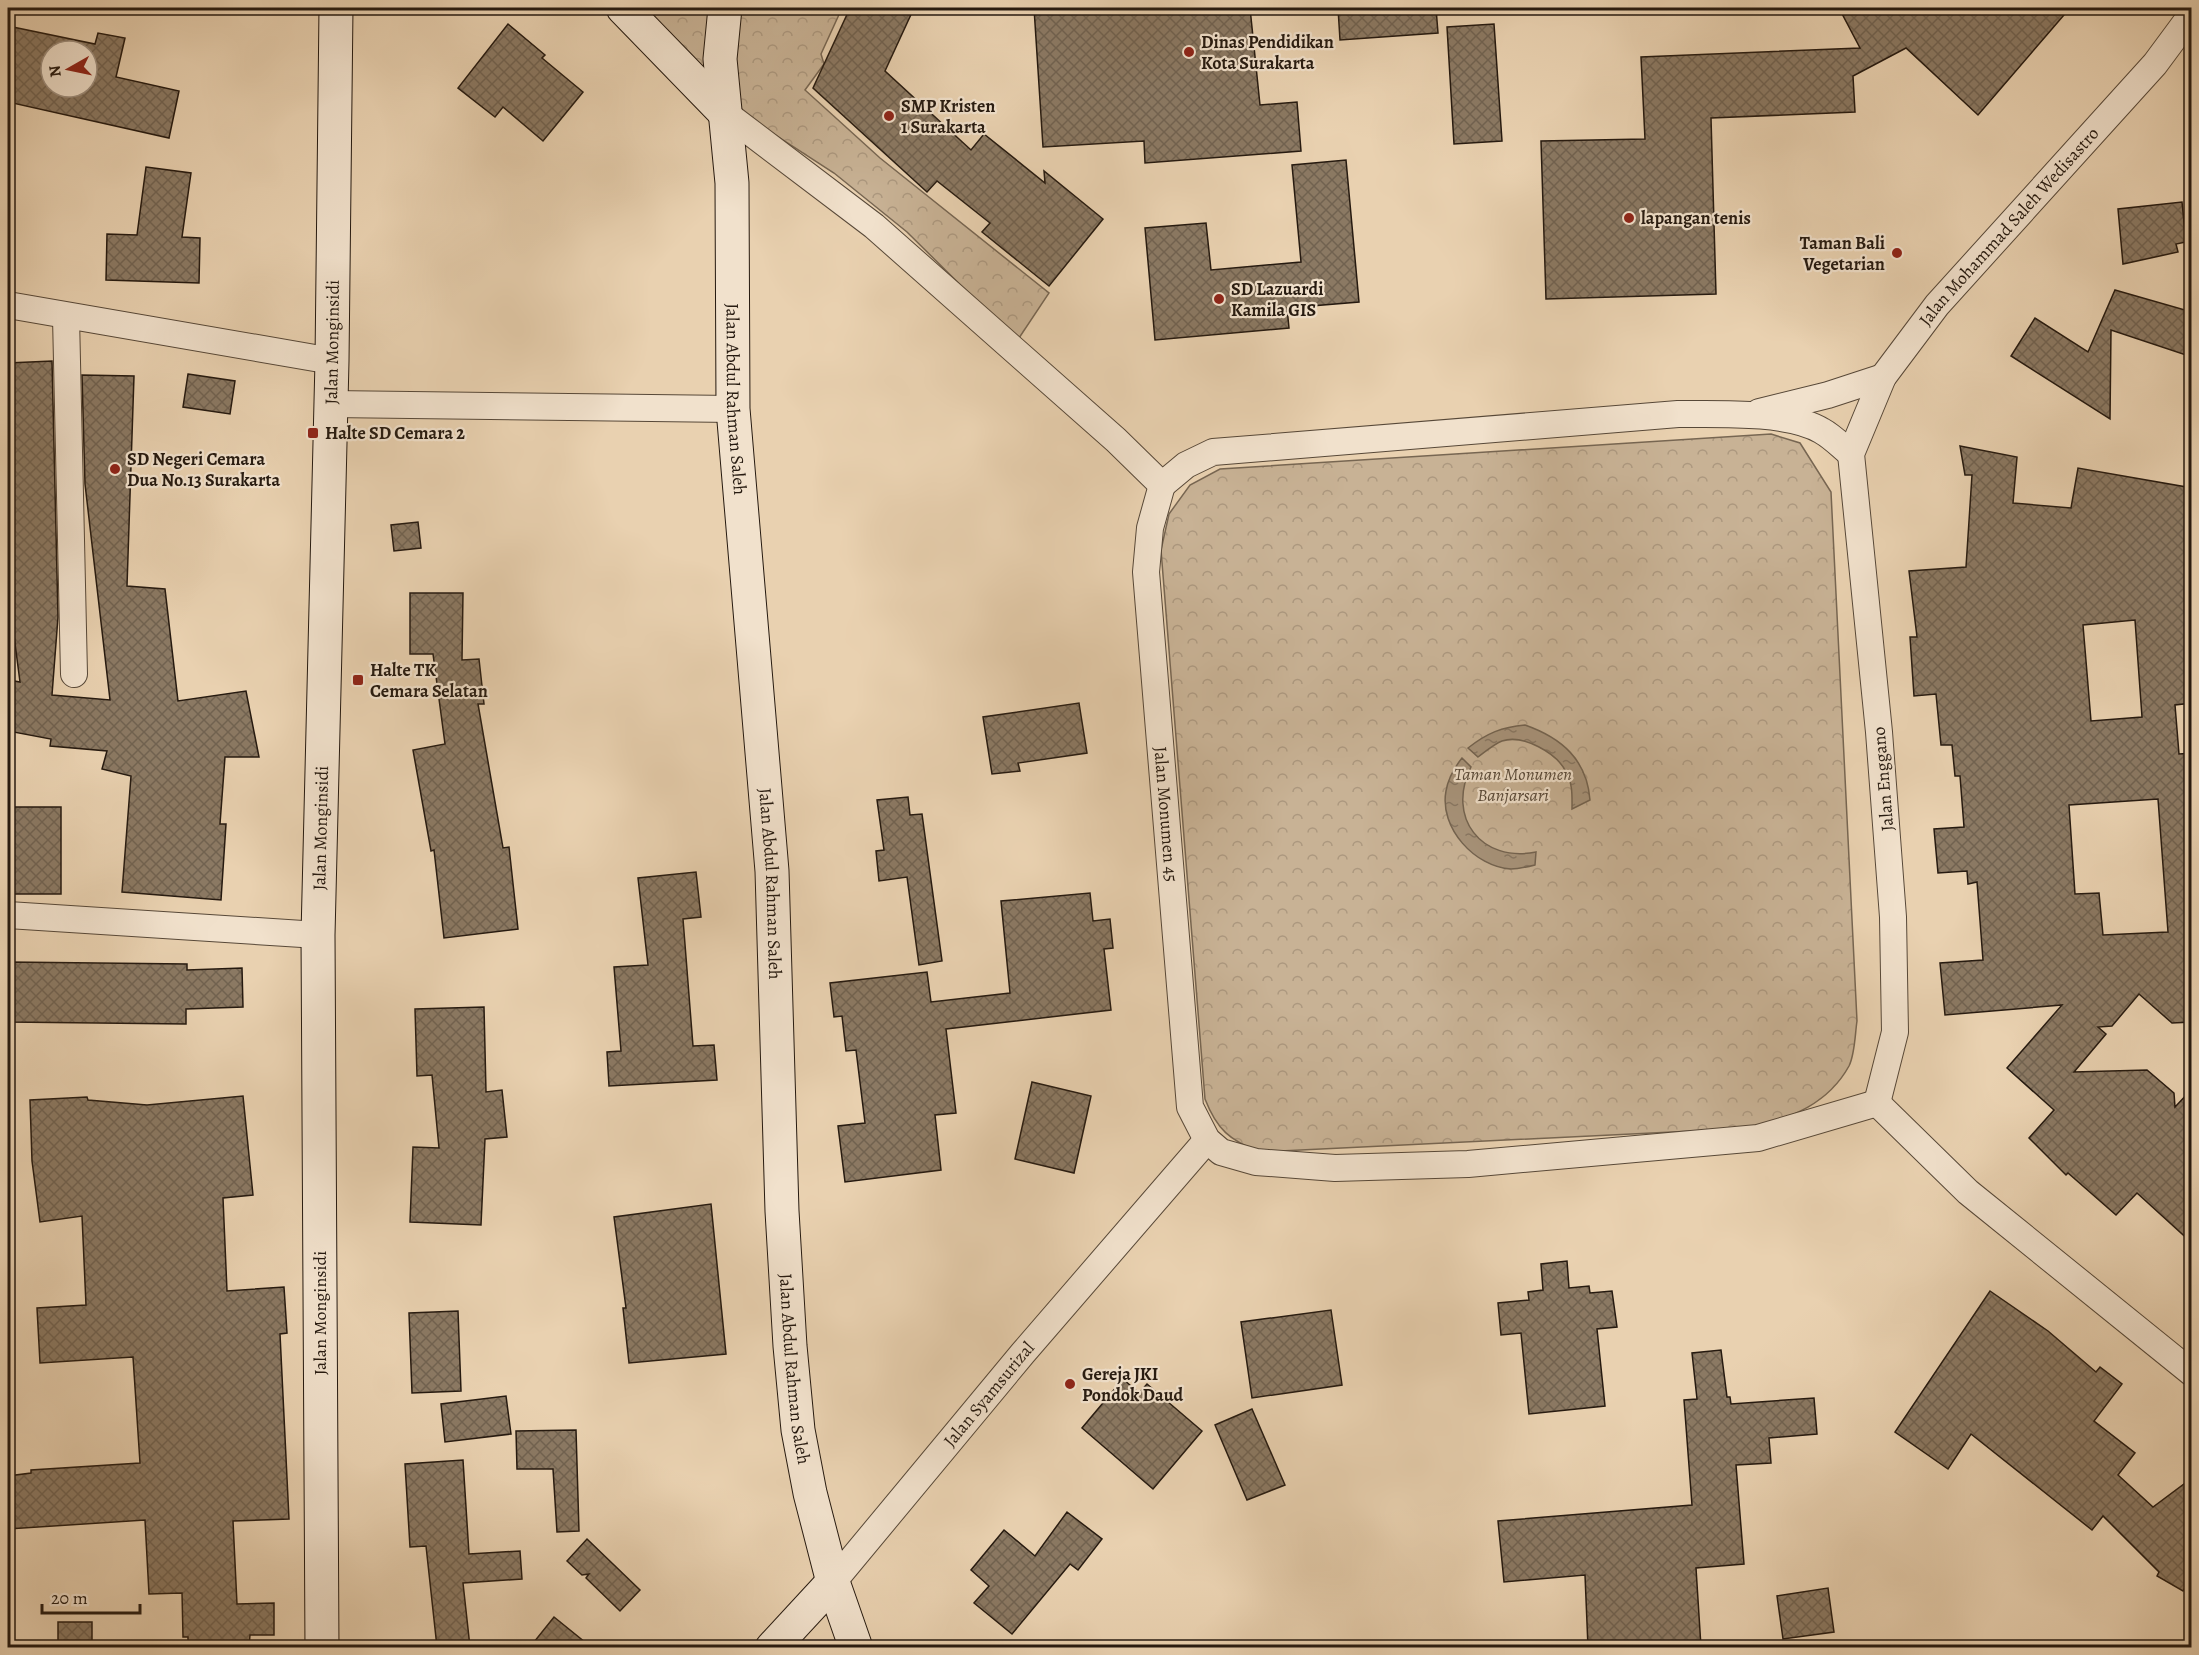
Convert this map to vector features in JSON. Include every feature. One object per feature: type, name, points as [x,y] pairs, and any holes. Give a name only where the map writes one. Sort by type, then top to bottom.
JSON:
[{"type":"main road","name":"Jalan Monginsidi","points":[[322,1647],[318,935],[332,361],[336,8]]},
{"type":"main road","points":[[623,8],[725,113]]},
{"type":"main road","name":"Jalan Abdul Rahman Saleh","points":[[725,8],[720,59],[732,183],[733,409],[772,871],[782,1211],[790,1346],[798,1430],[810,1493],[833,1582],[856,1647]]},
{"type":"main road","name":"Jalan Syamsurizal","points":[[772,1647],[833,1582]]},
{"type":"street","name":"Jalan Mohammad Saleh Wedisastro","points":[[1851,454],[1883,377],[1937,305],[2155,64],[2192,14]]},
{"type":"street","points":[[725,113],[874,226],[1116,440],[1162,485],[1186,465],[1213,452],[1678,414],[1750,414],[1808,424],[1823,431],[1851,454]]},
{"type":"street","points":[[8,305],[66,317],[332,361]]},
{"type":"street","points":[[66,317],[74,674]]},
{"type":"street","points":[[1750,414],[1828,395],[1883,377]]},
{"type":"street","points":[[331,404],[733,409]]},
{"type":"street","name":"Jalan Enggano","points":[[1851,454],[1879,732],[1893,917],[1895,1032],[1877,1103]]},
{"type":"street","name":"Jalan Monumen 45","points":[[1162,485],[1150,528],[1146,572],[1190,1107],[1207,1140]]},
{"type":"street","points":[[8,915],[318,935]]},
{"type":"street","points":[[1207,1140],[1221,1152],[1256,1162],[1335,1168],[1468,1164],[1758,1138],[1877,1103],[1968,1192],[2192,1373]]},
{"type":"street","name":"Jalan Syamsurizal","points":[[833,1582],[1023,1353],[1207,1140]]},
{"type":"green space","points":[[623,8],[719,8],[719,101]]},
{"type":"green space","points":[[741,8],[842,8],[821,54],[824,64],[805,90],[880,158],[1049,293],[1017,341],[907,232],[834,173],[735,109],[736,32]]},
{"type":"green space","name":"Taman Monumen Banjarsari","points":[[1771,434],[1800,443],[1831,492],[1857,1021],[1851,1061],[1840,1079],[1831,1090],[1808,1107],[1795,1114],[1754,1128],[1259,1152],[1232,1138],[1214,1119],[1205,1099],[1161,550],[1169,514],[1190,485],[1220,469]]},
{"type":"water","points":[[1525,725],[1550,737],[1570,752],[1584,773],[1590,800],[1572,809],[1571,786],[1562,765],[1547,752],[1529,743],[1520,740],[1502,741],[1478,757],[1468,748],[1495,732]]},
{"type":"water","points":[[1462,758],[1471,767],[1464,785],[1463,803],[1466,819],[1474,832],[1485,843],[1499,850],[1516,854],[1536,852],[1535,865],[1514,869],[1498,867],[1473,853],[1462,843],[1448,819],[1445,805],[1448,782]]},
{"type":"building","points":[[850,8],[914,8],[885,71],[971,150],[984,134],[1045,183],[1044,171],[1103,219],[1049,286],[982,232],[990,223],[937,181],[927,192],[813,88]]},
{"type":"building","points":[[1034,8],[1250,8],[1260,105],[1297,102],[1301,151],[1145,163],[1144,141],[1043,147]]},
{"type":"building","points":[[1338,8],[1436,8],[1438,33],[1340,40]]},
{"type":"building","points":[[1839,8],[2070,8],[1978,115],[1906,48],[1853,76],[1855,112],[1711,118],[1716,294],[1546,299],[1541,141],[1645,139],[1641,57],[1860,48]]},
{"type":"building","points":[[508,24],[545,55],[542,58],[583,92],[543,141],[503,107],[495,117],[458,88]]},
{"type":"building","points":[[1494,24],[1502,141],[1454,144],[1447,27]]},
{"type":"building","points":[[8,26],[71,39],[39,39],[39,99],[99,99],[98,33],[125,38],[116,77],[179,91],[169,138],[8,102]]},
{"type":"building","points":[[1346,160],[1359,302],[1287,308],[1289,328],[1155,340],[1145,228],[1206,223],[1211,270],[1301,262],[1292,165]]},
{"type":"building","points":[[146,167],[191,173],[182,237],[200,238],[199,283],[106,280],[107,234],[137,235]]},
{"type":"building","points":[[2182,202],[2186,242],[2176,244],[2178,252],[2123,264],[2118,209]]},
{"type":"building","points":[[2115,290],[2192,312],[2192,357],[2111,330],[2110,419],[2011,356],[2035,318],[2088,352]]},
{"type":"building","points":[[52,361],[58,617],[52,695],[110,700],[85,484],[82,375],[134,376],[127,586],[165,589],[178,701],[246,691],[259,757],[225,757],[220,824],[226,824],[221,900],[122,892],[131,776],[102,769],[107,751],[50,746],[51,739],[8,731],[8,680],[20,682],[10,605],[8,363]]},
{"type":"building","points":[[188,374],[235,381],[230,414],[183,407]]},
{"type":"building","points":[[1960,446],[2017,457],[2013,503],[2071,508],[2078,468],[2192,488],[2192,703],[2175,705],[2179,754],[2192,753],[2192,1022],[2172,1023],[2139,994],[2112,1026],[2098,1027],[2106,1034],[2074,1072],[2147,1070],[2174,1093],[2175,1107],[2192,1089],[2192,1243],[2137,1193],[2116,1215],[2068,1173],[2066,1175],[2029,1138],[2054,1110],[2007,1068],[2062,1005],[1945,1015],[1940,963],[1983,960],[1977,882],[1968,884],[1967,871],[1938,873],[1934,829],[1964,827],[1960,776],[1955,776],[1952,745],[1941,745],[1936,694],[1914,696],[1910,637],[1917,637],[1909,571],[1966,567],[1972,475],[1965,475]],"holes":[[[2135,620],[2142,717],[2091,721],[2083,625]],[[2158,799],[2168,932],[2103,935],[2099,893],[2075,894],[2069,805]]]},
{"type":"building","points":[[418,522],[421,548],[394,551],[391,525]]},
{"type":"building","points":[[410,593],[463,593],[462,660],[479,659],[484,704],[478,704],[503,848],[509,847],[518,929],[444,938],[434,850],[431,851],[413,750],[445,744],[433,654],[410,654]]},
{"type":"building","points":[[1079,703],[1087,753],[1018,763],[1020,771],[992,774],[983,717]]},
{"type":"building","points":[[908,797],[910,815],[922,814],[942,961],[919,965],[907,877],[879,881],[876,851],[884,850],[877,800]]},
{"type":"building","points":[[8,807],[61,807],[61,894],[8,894]]},
{"type":"building","points":[[696,872],[701,917],[683,919],[693,1046],[714,1045],[717,1080],[609,1086],[607,1052],[621,1051],[614,967],[648,965],[638,878]]},
{"type":"building","points":[[1090,893],[1093,921],[1110,919],[1113,948],[1104,949],[1111,1010],[946,1029],[956,1113],[935,1115],[941,1170],[845,1182],[838,1126],[865,1123],[856,1050],[846,1051],[842,1016],[834,1017],[830,983],[927,972],[931,1002],[1010,993],[1001,901]]},
{"type":"building","points":[[8,962],[187,964],[187,970],[242,968],[243,1007],[186,1009],[186,1024],[8,1022]]},
{"type":"building","points":[[484,1007],[486,1092],[502,1090],[507,1137],[485,1139],[481,1225],[410,1222],[413,1147],[439,1148],[432,1075],[417,1076],[415,1009]]},
{"type":"building","points":[[1032,1082],[1091,1096],[1074,1173],[1015,1159]]},
{"type":"building","points":[[243,1096],[253,1195],[223,1198],[227,1291],[284,1287],[287,1333],[280,1334],[289,1519],[233,1521],[237,1604],[274,1603],[274,1635],[250,1635],[249,1647],[188,1647],[188,1637],[183,1637],[182,1593],[149,1594],[145,1520],[8,1529],[8,1476],[31,1473],[31,1470],[140,1463],[133,1357],[40,1363],[37,1308],[86,1305],[82,1216],[40,1222],[32,1161],[30,1100],[87,1097],[88,1100],[147,1105]]},
{"type":"building","points":[[711,1204],[726,1354],[629,1363],[623,1308],[626,1308],[614,1217]]},
{"type":"building","points":[[1567,1261],[1569,1288],[1589,1286],[1590,1293],[1612,1291],[1617,1327],[1597,1329],[1605,1406],[1529,1414],[1521,1333],[1501,1335],[1498,1303],[1529,1300],[1528,1292],[1543,1290],[1541,1264]]},
{"type":"building","points":[[1990,1291],[2048,1331],[2096,1372],[2100,1367],[2122,1384],[2094,1421],[2135,1453],[2118,1475],[2153,1507],[2192,1478],[2192,1575],[2183,1591],[2157,1576],[2159,1572],[2103,1516],[2092,1530],[1971,1434],[1948,1469],[1895,1432]]},
{"type":"building","points":[[1331,1310],[1342,1385],[1252,1398],[1241,1322]]},
{"type":"building","points":[[458,1311],[461,1391],[412,1393],[409,1313]]},
{"type":"building","points":[[1721,1350],[1727,1397],[1730,1397],[1731,1404],[1814,1398],[1817,1434],[1769,1438],[1771,1463],[1736,1465],[1744,1564],[1696,1568],[1701,1647],[1588,1647],[1585,1575],[1504,1582],[1498,1521],[1692,1505],[1684,1400],[1697,1399],[1692,1353]]},
{"type":"building","points":[[1123,1379],[1139,1393],[1147,1384],[1202,1431],[1153,1489],[1082,1428]]},
{"type":"building","points":[[506,1396],[511,1434],[445,1442],[441,1404]]},
{"type":"building","points":[[1252,1409],[1285,1485],[1247,1500],[1215,1425]]},
{"type":"building","points":[[576,1430],[579,1531],[557,1532],[553,1469],[517,1469],[516,1431]]},
{"type":"building","points":[[463,1460],[469,1554],[520,1551],[522,1579],[463,1583],[470,1647],[437,1647],[426,1546],[410,1547],[405,1464]]},
{"type":"building","points":[[1067,1512],[1102,1539],[1078,1570],[1070,1564],[1012,1634],[974,1603],[989,1586],[971,1570],[1004,1530],[1035,1556]]},
{"type":"building","points":[[587,1539],[640,1590],[620,1611],[586,1578],[589,1574],[582,1575],[567,1561]]},
{"type":"building","points":[[1828,1588],[1834,1632],[1783,1639],[1777,1596]]},
{"type":"building","points":[[554,1617],[591,1647],[530,1647]]},
{"type":"building","points":[[58,1622],[92,1622],[92,1647],[58,1647]]},
{"type":"place","name":"Dinas Pendidikan Kota Surakarta","points":[[1189,52]]},
{"type":"place","name":"SMP Kristen 1 Surakarta","points":[[889,116]]},
{"type":"place","name":"lapangan tenis","points":[[1629,218]]},
{"type":"place","name":"Taman Bali Vegetarian","points":[[1897,253]]},
{"type":"place","name":"SD Lazuardi Kamila GIS","points":[[1219,299]]},
{"type":"place","name":"Halte SD Cemara 2","points":[[313,433]]},
{"type":"place","name":"SD Negeri Cemara Dua No.13 Surakarta","points":[[115,469]]},
{"type":"place","name":"Halte TK Cemara Selatan","points":[[358,680]]},
{"type":"place","name":"Gereja JKI Pondok Daud","points":[[1070,1384]]}]
